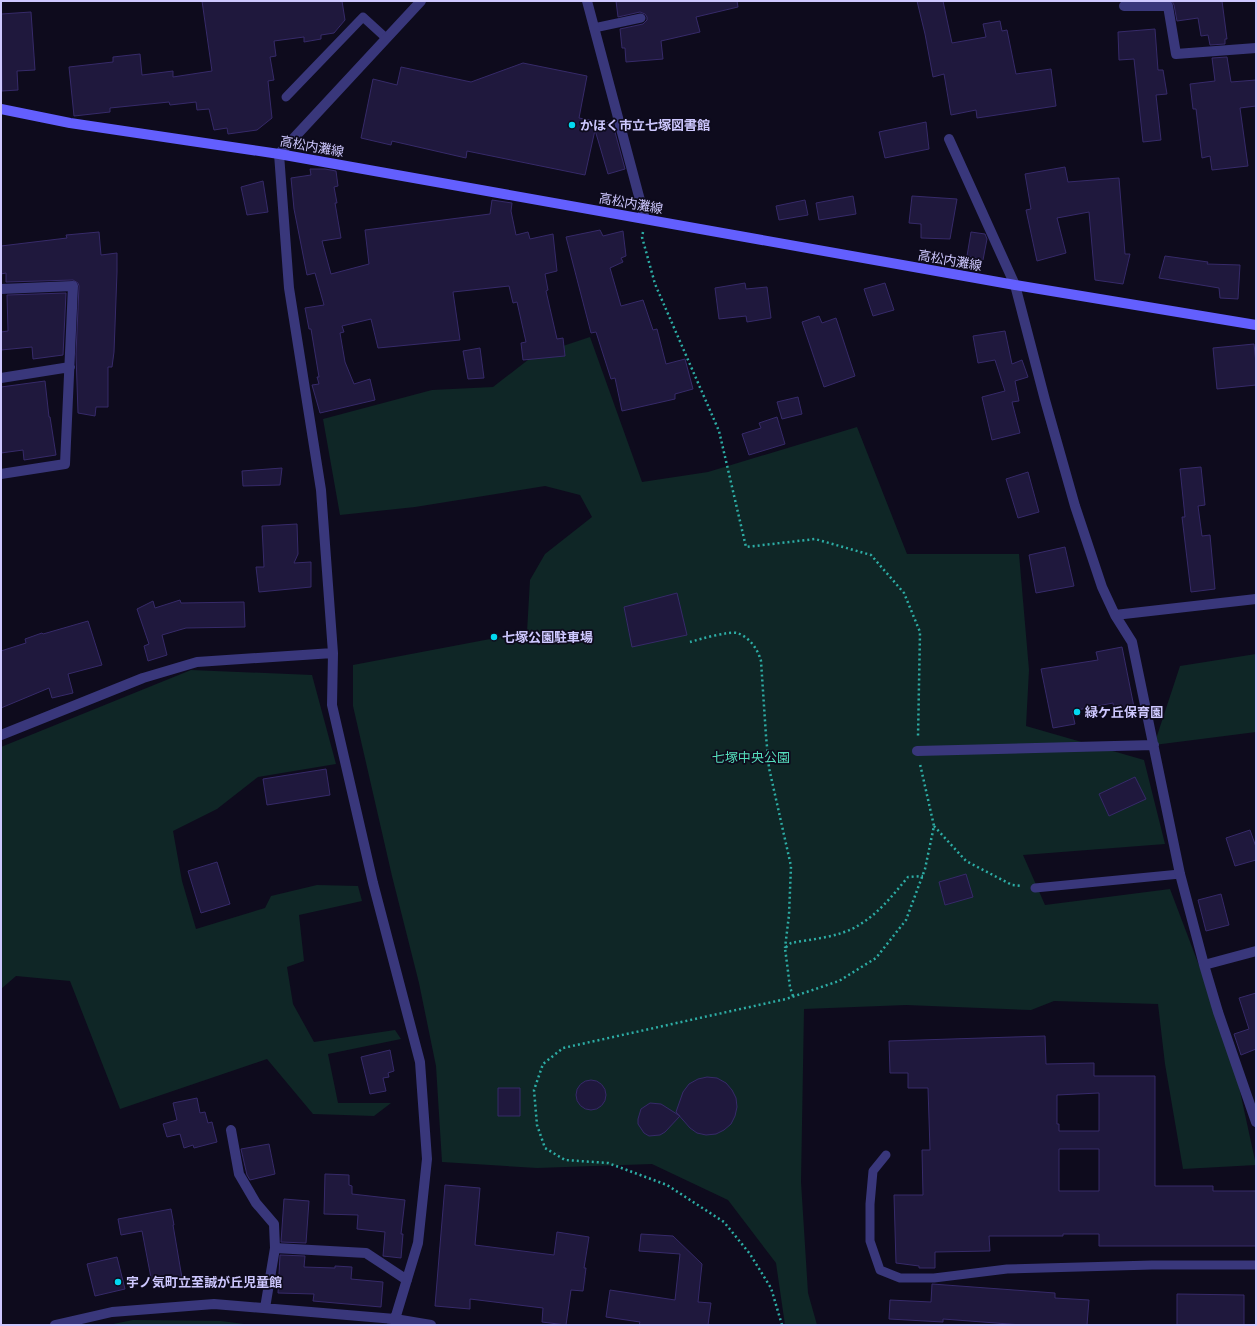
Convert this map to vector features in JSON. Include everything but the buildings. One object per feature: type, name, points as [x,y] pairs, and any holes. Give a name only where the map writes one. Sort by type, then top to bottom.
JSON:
[{"type":"main road","name":"高松内灘線","points":[[1,109],[70,123],[279,154],[1015,285],[1256,325]]},
{"type":"street","points":[[393,1322],[418,1243],[427,1159],[420,1062],[373,883],[332,705],[334,653],[321,490],[290,288],[279,154],[421,1]]},
{"type":"street","points":[[587,1],[645,219]]},
{"type":"street","points":[[1124,6],[1168,6],[1176,54],[1256,48]]},
{"type":"street","points":[[949,139],[1015,285],[1075,506],[1102,587],[1115,615],[1132,642],[1180,874],[1218,1012],[1256,1122]]},
{"type":"street","points":[[1,289],[74,286],[65,464],[1,474]]},
{"type":"street","points":[[1,378],[70,367]]},
{"type":"street","points":[[1115,615],[1256,599]]},
{"type":"street","points":[[1,736],[143,678],[197,662],[334,653]]},
{"type":"street","points":[[917,751],[1154,745]]},
{"type":"street","points":[[1204,965],[1256,951]]},
{"type":"street","points":[[231,1130],[239,1174],[256,1203],[274,1224],[275,1248],[265,1308]]},
{"type":"street","points":[[275,1248],[366,1253],[407,1280]]},
{"type":"street","points":[[55,1325],[112,1312],[206,1304],[265,1308],[431,1325]]},
{"type":"lane","points":[[286,97],[363,17],[386,38]]},
{"type":"lane","points":[[594,28],[641,18]]},
{"type":"lane","points":[[1035,888],[1180,874]]},
{"type":"lane","points":[[886,1155],[873,1171],[870,1204],[870,1241],[880,1270],[900,1278],[934,1278],[1014,1269],[1152,1265],[1256,1265]]},
{"type":"path","points":[[645,219],[642,237],[655,284],[719,431],[746,547],[815,539],[871,555],[904,593],[920,632],[917,751],[934,826],[923,876],[906,920],[876,958],[839,981],[793,996],[563,1048],[543,1064],[534,1090],[537,1125],[545,1148],[565,1160],[608,1163],[667,1185],[724,1222],[750,1254],[771,1288],[782,1325]]},
{"type":"path","points":[[690,642],[737,633],[744,637],[758,650],[761,661],[769,768],[791,866],[789,915],[785,948],[790,987],[793,996]]},
{"type":"path","points":[[934,826],[966,861],[1012,885],[1035,888]]},
{"type":"path","points":[[785,948],[791,944],[835,934],[858,926],[878,911],[908,877],[923,876]]},
{"type":"green space","name":"七塚中央公園","points":[[590,337],[642,482],[708,472],[857,427],[907,554],[1019,554],[1029,670],[1026,726],[1144,760],[1165,844],[1023,855],[1045,905],[1170,889],[1231,1050],[1256,1165],[1183,1169],[1165,1064],[1158,1004],[1054,1001],[1031,1010],[906,1005],[804,1009],[801,1182],[808,1293],[817,1325],[785,1325],[776,1263],[728,1200],[652,1164],[537,1168],[442,1162],[436,1066],[419,983],[392,876],[353,706],[353,665],[527,632],[530,580],[545,554],[592,517],[580,495],[545,486],[415,507],[340,515],[323,419],[432,390],[493,387],[533,356]]},
{"type":"green space","points":[[1256,654],[1256,732],[1154,745],[1180,666]]},
{"type":"green space","points":[[191,670],[312,675],[336,764],[258,777],[217,809],[173,831],[182,881],[196,929],[265,908],[271,896],[317,885],[358,886],[362,901],[299,915],[304,961],[287,967],[293,1004],[314,1042],[395,1030],[401,1039],[328,1054],[338,1103],[391,1103],[374,1116],[313,1114],[267,1059],[120,1109],[70,981],[16,976],[1,989],[1,747]]},
{"type":"green space","points":[[133,1320],[221,1321],[252,1325],[108,1325]]},
{"type":"place","name":"かほく市立七塚図書館","points":[[572,125]]},
{"type":"place","name":"七塚公園駐車場","points":[[494,637]]},
{"type":"place","name":"緑ケ丘保育園","points":[[1077,712]]},
{"type":"place","name":"宇ノ気町立至誠が丘児童館","points":[[118,1282]]}]
